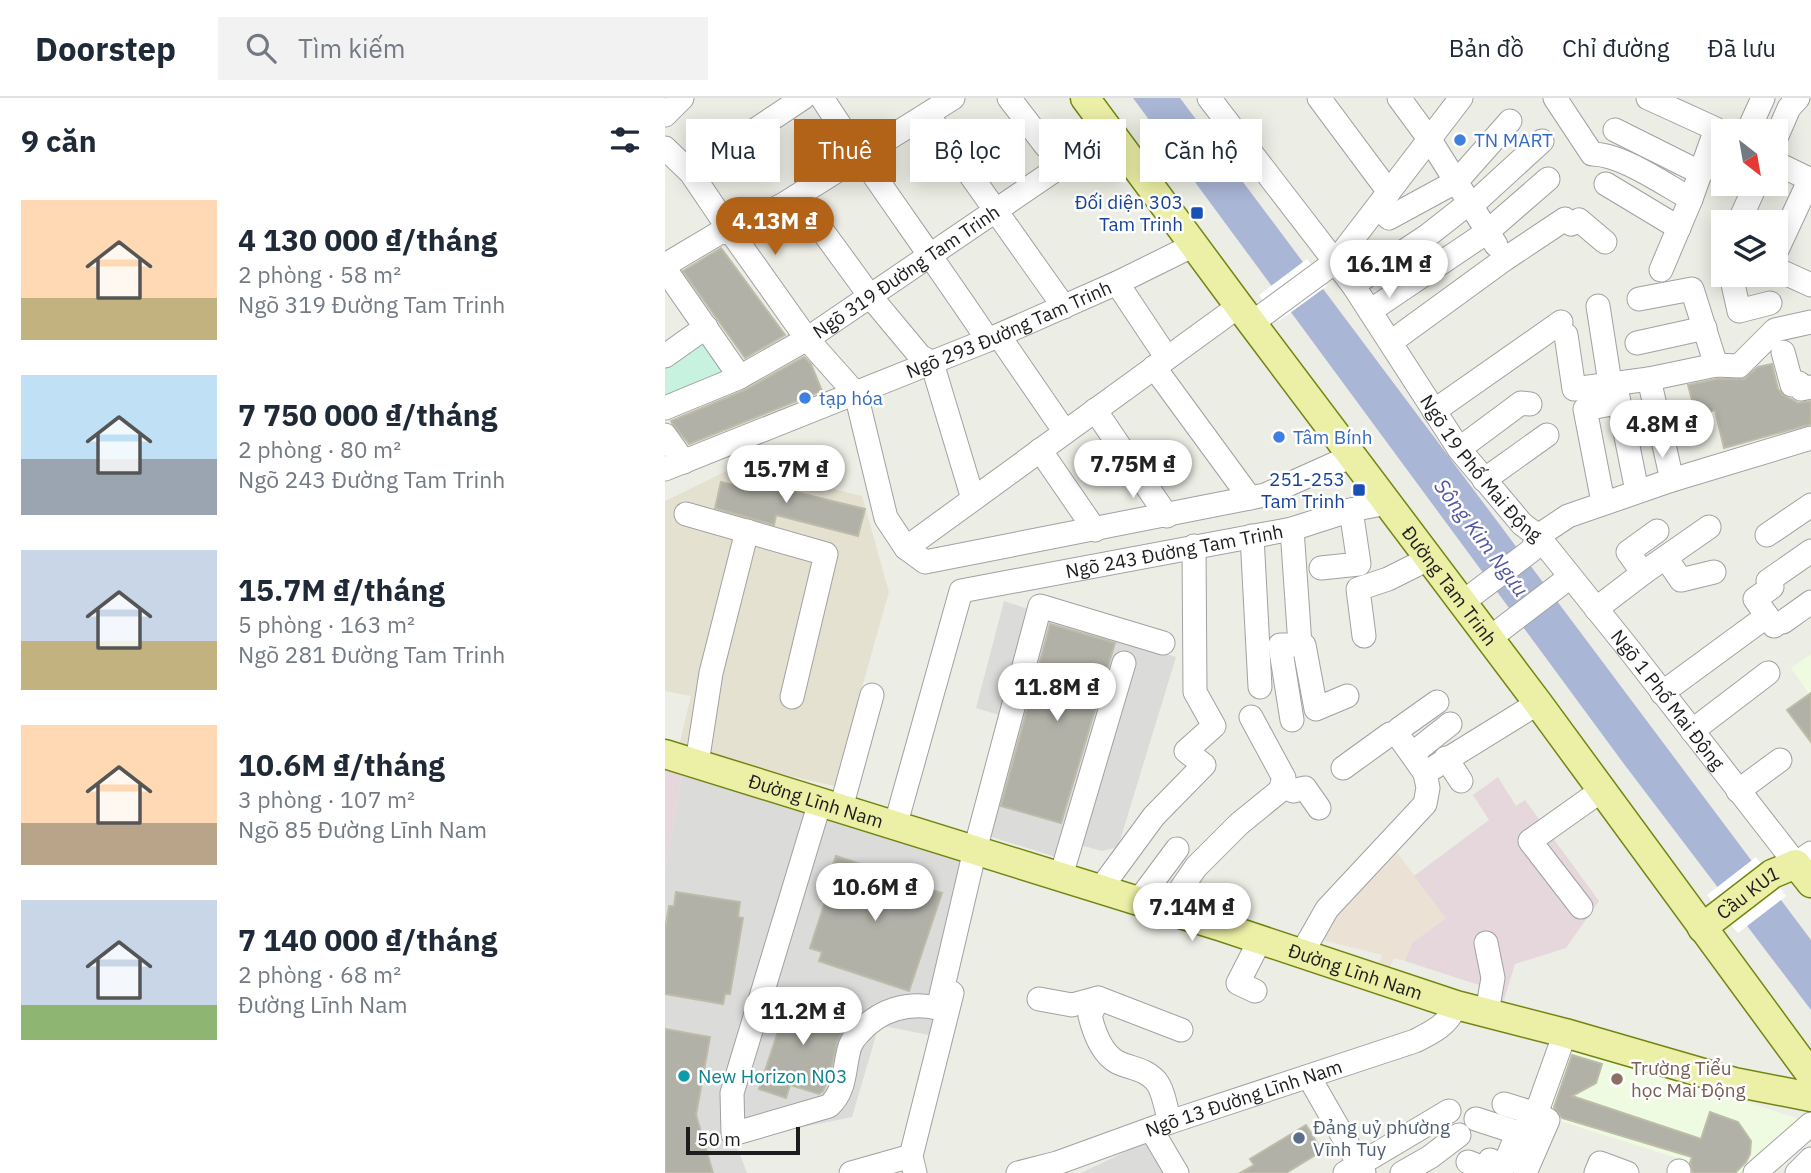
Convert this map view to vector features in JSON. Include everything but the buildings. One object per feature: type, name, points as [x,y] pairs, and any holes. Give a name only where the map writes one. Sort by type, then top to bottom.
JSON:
[{"type":"main road","name":"Đường Tam Trinh","points":[[1086,98],[1101,119]]},
{"type":"main road","name":"Đường Tam Trinh","points":[[1126,152],[1194,245],[1254,313],[1387,503],[1430,558],[1471,596],[1497,633],[1538,703],[1602,790],[1709,922],[1811,1075]]},
{"type":"main road","name":"Đường Lĩnh Nam","points":[[665,754],[1139,900],[1456,1005],[1565,1033],[1734,1082],[1811,1097]]},
{"type":"main road","name":"Cầu KU1","points":[[1709,922],[1798,868]]},
{"type":"street","points":[[665,115],[682,98]]},
{"type":"street","points":[[772,119],[803,98]]},
{"type":"street","points":[[822,98],[836,119]]},
{"type":"street","points":[[896,135],[953,98]]},
{"type":"street","points":[[1009,98],[1039,137]]},
{"type":"street","name":"Ngõ 19 Phố Mai Động","points":[[1209,98],[1327,268],[1353,285],[1459,449],[1522,524],[1532,545],[1567,516],[1603,502],[1811,438]]},
{"type":"street","points":[[1319,98],[1384,200],[1389,218],[1457,181],[1510,121]]},
{"type":"street","points":[[1399,98],[1457,181],[1505,259]]},
{"type":"street","points":[[906,548],[1161,363],[1254,313],[1327,268],[1384,200],[1461,98]]},
{"type":"street","points":[[1555,98],[1592,154],[1600,154],[1626,164],[1691,200]]},
{"type":"street","points":[[1648,98],[1711,131]]},
{"type":"street","points":[[1753,119],[1763,98]]},
{"type":"street","points":[[1784,119],[1794,99]]},
{"type":"street","points":[[928,115],[1064,307]]},
{"type":"street","points":[[1615,130],[1701,173]]},
{"type":"street","points":[[1353,285],[1470,205],[1542,141]]},
{"type":"street","points":[[665,148],[691,173],[807,339],[856,394],[886,518],[906,548],[925,562],[1265,495],[1352,456]]},
{"type":"street","points":[[1661,270],[1711,151]]},
{"type":"street","points":[[1788,224],[1809,174],[1789,167]]},
{"type":"street","points":[[1370,311],[1487,232],[1548,179]]},
{"type":"street","name":"Ngõ 319 Đường Tam Trinh","points":[[665,408],[740,377],[807,339],[1039,180]]},
{"type":"street","points":[[740,377],[665,267],[719,233],[730,232],[820,182]]},
{"type":"street","points":[[878,182],[1065,432]]},
{"type":"street","points":[[1606,184],[1679,228]]},
{"type":"street","points":[[797,196],[870,296],[920,356],[932,363],[973,499]]},
{"type":"street","points":[[1391,342],[1565,219],[1571,224],[1579,220],[1605,242]]},
{"type":"street","name":"Ngõ 293 Đường Tam Trinh","points":[[674,465],[994,338],[1117,284],[1194,245]]},
{"type":"street","points":[[1788,274],[1811,285]]},
{"type":"street","points":[[1117,284],[1161,363],[1250,498]]},
{"type":"street","points":[[1728,287],[1739,311],[1769,300],[1777,330]]},
{"type":"street","points":[[1639,299],[1692,289],[1716,365]]},
{"type":"street","points":[[1598,306],[1613,393],[1637,491]]},
{"type":"street","points":[[1603,502],[1585,409],[1613,393],[1649,379],[1716,365],[1739,366],[1777,330],[1811,322]]},
{"type":"street","points":[[665,356],[706,327]]},
{"type":"street","points":[[1434,411],[1564,328],[1574,390],[1613,393]]},
{"type":"street","points":[[1637,343],[1705,328]]},
{"type":"street","points":[[1778,357],[1792,384],[1799,383],[1801,389],[1811,387]]},
{"type":"street","points":[[1649,379],[1672,480]]},
{"type":"street","points":[[1459,449],[1521,403],[1530,404]]},
{"type":"street","points":[[1095,410],[1167,516]]},
{"type":"street","points":[[665,435],[674,465]]},
{"type":"street","points":[[1484,480],[1547,435]]},
{"type":"street","points":[[1040,450],[1095,530]]},
{"type":"street","name":"Ngõ 243 Đường Tam Trinh","points":[[896,823],[961,591],[1293,529],[1351,510],[1387,503]]},
{"type":"street","points":[[1767,535],[1811,505]]},
{"type":"street","points":[[1321,569],[1359,564],[1351,510]]},
{"type":"street","points":[[686,514],[826,554],[792,697]]},
{"type":"street","points":[[1596,609],[1709,527]]},
{"type":"street","points":[[1293,529],[1300,645]]},
{"type":"street","points":[[697,763],[711,673],[747,531]]},
{"type":"street","points":[[1643,573],[1628,552],[1657,531]]},
{"type":"street","points":[[1252,536],[1260,687]]},
{"type":"street","points":[[1471,596],[1532,545]]},
{"type":"street","name":"Ngõ 1 Phố Mai Động","points":[[1532,545],[1562,583],[1596,609],[1798,868]]},
{"type":"street","points":[[1101,888],[1154,816],[1204,765],[1186,751],[1214,726],[1195,692],[1194,546]]},
{"type":"street","points":[[1775,622],[1755,599],[1772,587],[1768,581],[1811,551]]},
{"type":"street","points":[[1364,636],[1358,589],[1388,579],[1430,558]]},
{"type":"street","points":[[1666,558],[1681,580],[1714,572]]},
{"type":"street","points":[[1497,633],[1562,583]]},
{"type":"street","points":[[1662,693],[1811,602]]},
{"type":"street","points":[[851,1173],[913,1165],[981,852],[1040,606],[1163,643]]},
{"type":"street","points":[[1291,720],[1280,645],[1304,645],[1316,709],[1347,696]]},
{"type":"street","points":[[1061,876],[1124,663]]},
{"type":"street","points":[[1692,731],[1768,673]]},
{"type":"street","points":[[872,695],[831,805],[732,1093],[733,1134],[829,1106],[839,1096],[851,1043],[866,1024],[882,1013],[906,1006],[922,1004],[938,1008],[981,852]]},
{"type":"street","points":[[1302,953],[1327,909],[1425,804],[1428,788],[1418,763],[1398,735],[1399,729],[1437,702]]},
{"type":"street","points":[[1418,763],[1446,758],[1471,746],[1538,703]]},
{"type":"street","points":[[1167,909],[1196,867],[1239,824],[1282,789],[1284,778],[1251,717]]},
{"type":"street","points":[[1418,763],[1450,724]]},
{"type":"street","points":[[1343,768],[1390,734],[1398,735]]},
{"type":"street","points":[[1446,758],[1461,781]]},
{"type":"street","points":[[1738,791],[1780,760]]},
{"type":"street","points":[[1282,784],[1293,791],[1305,788],[1320,806]]},
{"type":"street","points":[[1581,907],[1530,841],[1602,790]]},
{"type":"street","points":[[1139,900],[1177,849]]},
{"type":"street","points":[[1255,991],[1238,983],[1260,940]]},
{"type":"street","points":[[1486,943],[1493,978],[1487,1012]]},
{"type":"street","points":[[1039,999],[1072,1004],[1098,998],[1181,1030]]},
{"type":"street","points":[[1098,998],[1090,1016],[1103,1049],[1117,1062],[1143,1070],[1159,1085],[1161,1125],[1177,1173]]},
{"type":"street","name":"Ngõ 13 Đường Lĩnh Nam","points":[[1017,1173],[1057,1163],[1161,1125],[1415,1041],[1440,1028],[1451,1017],[1456,1005]]},
{"type":"street","points":[[1476,1119],[1522,1133],[1535,1113],[1565,1033]]},
{"type":"street","points":[[1309,1077],[1356,1170],[1449,1111]]},
{"type":"street","points":[[1504,1104],[1535,1113],[1548,1120],[1525,1173]]},
{"type":"street","points":[[1755,1173],[1811,1124]]},
{"type":"street","points":[[1468,1162],[1486,1169],[1490,1160],[1504,1166],[1518,1132]]},
{"type":"street","points":[[1402,1173],[1433,1165],[1459,1135]]},
{"type":"street","points":[[1797,1173],[1811,1159]]},
{"type":"street","points":[[1597,1173],[1600,1163],[1627,1173]]},
{"type":"shaded area","points":[[704,335],[730,374],[665,401],[665,362]]},
{"type":"shaded area","points":[[737,466],[862,496],[889,592],[834,786],[678,750],[691,696],[665,691],[665,501]]},
{"type":"shaded area","points":[[1004,601],[1176,657],[1118,847],[1102,851],[1080,845],[1075,863],[976,832],[1006,717],[976,708]]},
{"type":"shaded area","points":[[1811,654],[1811,742],[1787,710],[1809,694],[1791,668]]},
{"type":"shaded area","points":[[665,770],[682,775],[665,871]]},
{"type":"shaded area","points":[[682,775],[981,857],[934,1036],[879,1025],[852,1117],[735,1141],[747,1173],[665,1173],[665,871]]},
{"type":"shaded area","points":[[1498,777],[1516,806],[1525,800],[1599,901],[1566,948],[1515,964],[1503,1003],[1481,999],[1482,986],[1405,961],[1412,943],[1446,918],[1414,876],[1489,820],[1473,795]]},
{"type":"shaded area","points":[[1393,847],[1446,918],[1412,943],[1405,961],[1394,958],[1389,969],[1378,966],[1382,955],[1318,939],[1327,918]]},
{"type":"shaded area","name":"Trường Tiểu học Mai Động","points":[[1566,1043],[1802,1120],[1743,1173],[1680,1173],[1683,1160],[1544,1116]]},
{"type":"shaded area","points":[[1148,1141],[1166,1173],[1081,1173]]},
{"type":"water","points":[[1133,98],[1180,98],[1196,119],[1148,119]]},
{"type":"water","name":"Sông Kim Ngưu","points":[[1195,182],[1243,182],[1811,940],[1811,1010],[1624,764]]},
{"type":"pier","points":[[1307,259],[1327,286],[1279,321],[1259,295]]},
{"type":"pier","points":[[1756,857],[1786,896],[1738,933],[1707,895]]},
{"type":"place","name":"TN MART","points":[[1460,140]]},
{"type":"place","name":"Đối diện 303 Tam Trinh","points":[[1197,213]]},
{"type":"place","name":"tạp hóa","points":[[805,398]]},
{"type":"place","name":"Tâm Bính","points":[[1279,437]]},
{"type":"place","name":"251-253 Tam Trinh","points":[[1359,490]]},
{"type":"place","name":"New Horizon N03","points":[[684,1076]]},
{"type":"place","name":"Trường Tiểu học Mai Động","points":[[1617,1079]]},
{"type":"place","name":"Đảng uỷ phường Vĩnh Tuy","points":[[1299,1138]]}]
